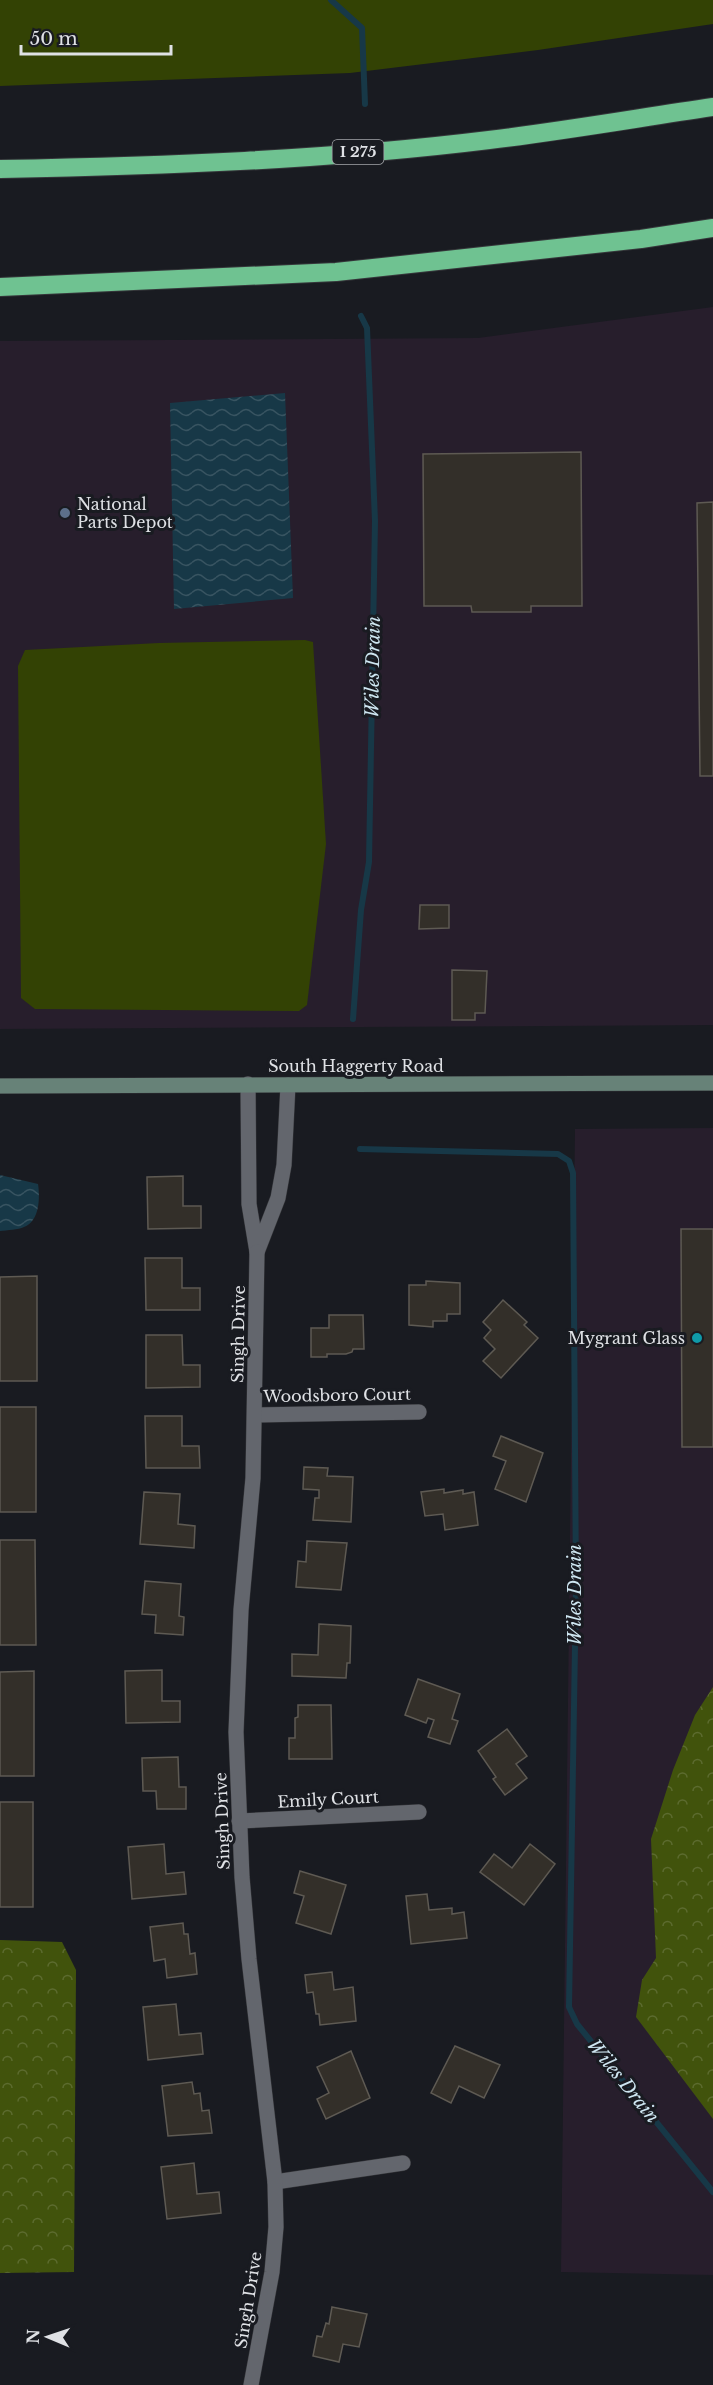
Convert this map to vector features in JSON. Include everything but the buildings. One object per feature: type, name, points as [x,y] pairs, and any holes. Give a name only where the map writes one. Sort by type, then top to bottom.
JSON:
[{"type":"highway","name":"I 275","points":[[0,169],[219,162],[362,152],[488,140],[713,108]]},
{"type":"highway","points":[[0,288],[336,272],[641,239],[713,228]]},
{"type":"main road","name":"South Haggerty Road","points":[[0,1086],[713,1083]]},
{"type":"street","name":"Singh Drive","points":[[248,1084],[249,1204],[257,1252],[253,1478],[237,1667],[239,1821],[249,1959],[275,2182],[276,2227],[272,2272],[251,2385]]},
{"type":"street","name":"Singh Drive","points":[[257,1252],[278,1198],[284,1165],[288,1085]]},
{"type":"street","name":"Woodsboro Court","points":[[255,1415],[419,1412]]},
{"type":"street","name":"Emily Court","points":[[239,1821],[419,1812]]},
{"type":"street","points":[[275,2182],[403,2163]]},
{"type":"shaded area","points":[[713,307],[713,1025],[0,1029],[0,341],[478,338]]},
{"type":"shaded area","points":[[713,1128],[713,2275],[561,2272],[575,1129]]},
{"type":"green space","points":[[0,0],[713,0],[713,24],[538,50],[350,73],[0,86]]},
{"type":"green space","points":[[305,640],[313,642],[326,844],[307,1005],[299,1011],[35,1009],[21,998],[18,666],[25,650],[159,643]]},
{"type":"green space","points":[[713,1687],[713,2119],[636,2017],[642,1980],[656,1958],[651,1839],[673,1770],[695,1715]]},
{"type":"green space","points":[[0,1940],[62,1942],[76,1970],[74,2272],[0,2273]]},
{"type":"water","points":[[285,393],[293,598],[174,609],[170,403]]},
{"type":"water","points":[[0,1175],[38,1184],[39,1202],[36,1214],[33,1220],[24,1227],[0,1231]]},
{"type":"waterway","name":"Wiles Drain","points":[[331,0],[362,28],[365,104]]},
{"type":"waterway","name":"Wiles Drain","points":[[353,1019],[361,910],[369,862],[375,521],[367,328],[361,316]]},
{"type":"waterway","name":"Wiles Drain","points":[[360,1149],[558,1154],[569,1161],[573,1173],[576,1586],[569,2007],[577,2024],[713,2192]]},
{"type":"place","name":"National Parts Depot","points":[[65,513]]},
{"type":"place","name":"Mygrant Glass","points":[[697,1338]]}]
